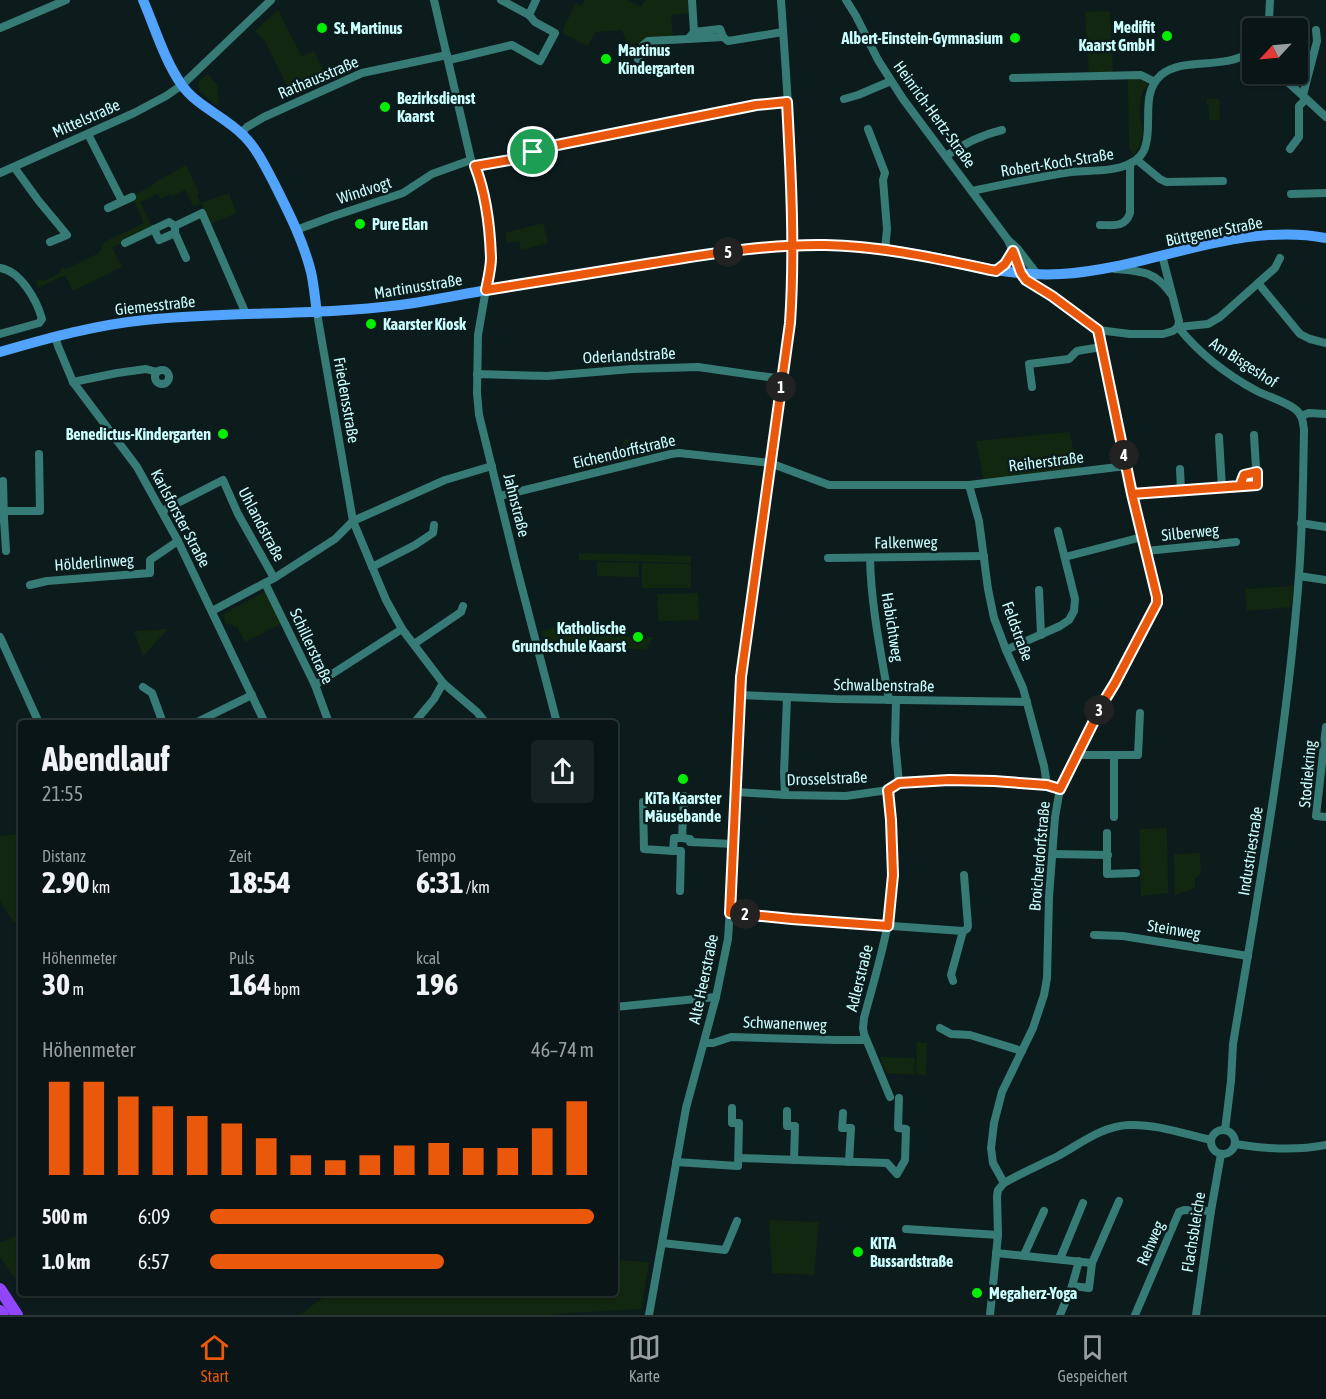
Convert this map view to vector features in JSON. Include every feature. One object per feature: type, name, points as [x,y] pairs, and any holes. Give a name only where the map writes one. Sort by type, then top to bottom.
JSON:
[{"type":"highway","points":[[0,1289],[17,1315]]},
{"type":"highway","points":[[0,1311],[3,1315]]},
{"type":"main road","name":"Friedensstraße","points":[[143,0],[168,60],[182,86],[206,108],[241,133],[261,158],[296,230],[311,274],[317,313]]},
{"type":"main road","name":"Büttgener Straße","points":[[1021,273],[1072,273],[1108,268],[1230,240],[1261,236],[1302,235],[1326,238]]},
{"type":"main road","name":"Martinusstraße","points":[[317,313],[389,306],[691,257],[792,246],[826,245],[885,250],[922,255],[996,271],[1021,273]]},
{"type":"main road","name":"Giemesstraße","points":[[0,352],[55,336],[146,320],[246,314],[317,313]]},
{"type":"street","points":[[0,28],[66,0]]},
{"type":"street","name":"Mittelstraße","points":[[0,173],[152,104],[182,86],[271,0]]},
{"type":"street","name":"Jahnstraße","points":[[434,0],[483,196],[489,233],[491,260],[478,335],[478,405],[556,720]]},
{"type":"street","points":[[501,0],[529,15],[536,0]]},
{"type":"street","points":[[691,35],[692,0]]},
{"type":"street","name":"Alte Heerstraße","points":[[649,1315],[686,1108],[716,997],[726,949],[734,844],[740,695],[790,323],[791,181],[781,0]]},
{"type":"street","name":"Heinrich-Hertz-Straße","points":[[846,0],[878,60],[903,99],[1008,240],[1021,273]]},
{"type":"street","points":[[1269,18],[1270,0]]},
{"type":"street","name":"Rathausstraße","points":[[241,133],[264,117],[362,73],[512,45],[540,61],[555,33],[535,22],[529,15]]},
{"type":"street","points":[[638,59],[643,45],[648,41],[720,29],[723,37],[728,41],[783,32]]},
{"type":"street","points":[[1290,149],[1299,136],[1299,106],[1305,97],[1317,41],[1316,30]]},
{"type":"street","points":[[1013,78],[1141,75],[1155,82],[1161,75],[1174,68],[1230,62],[1242,58]]},
{"type":"street","points":[[844,99],[891,81]]},
{"type":"street","name":"Robert-Koch-Straße","points":[[972,191],[1061,174],[1115,168],[1134,162],[1143,153],[1146,143],[1149,99],[1155,82]]},
{"type":"street","points":[[1290,84],[1326,117]]},
{"type":"street","name":"Windvogt","points":[[296,230],[403,193],[432,174],[473,163],[524,156],[542,148],[756,105],[787,102]]},
{"type":"street","points":[[868,129],[885,173],[883,180],[887,229],[885,250]]},
{"type":"street","points":[[946,156],[965,143],[1002,130]]},
{"type":"street","points":[[88,134],[122,201]]},
{"type":"street","points":[[1100,225],[1119,225],[1128,219],[1134,162],[1166,182],[1223,181]]},
{"type":"street","points":[[14,167],[67,234],[50,242]]},
{"type":"street","points":[[1291,194],[1326,193]]},
{"type":"street","points":[[108,208],[132,197]]},
{"type":"street","points":[[125,243],[154,229],[159,240],[202,213],[246,314]]},
{"type":"street","points":[[175,230],[186,258]]},
{"type":"street","name":"Heinrich-Hertz-Straße","points":[[1008,240],[1037,274]]},
{"type":"street","points":[[996,271],[1005,264],[1013,251]]},
{"type":"street","points":[[1162,255],[1179,321],[1178,327]]},
{"type":"street","points":[[1021,273],[1026,280],[1098,330],[1158,335],[1168,333],[1178,327],[1213,322],[1275,268],[1280,258]]},
{"type":"street","points":[[0,268],[14,274],[30,293],[42,319],[39,323],[0,334]]},
{"type":"street","name":"Büttgener Straße","points":[[1108,268],[1151,275],[1161,282],[1174,300]]},
{"type":"street","points":[[1258,283],[1300,334],[1326,342]]},
{"type":"street","name":"Friedensstraße","points":[[317,313],[353,521],[386,600],[402,629],[443,682],[484,720]]},
{"type":"street","points":[[35,324],[40,341]]},
{"type":"street","name":"Am Bisgeshof","points":[[1178,327],[1196,348],[1214,362],[1254,389],[1295,408],[1301,416]]},
{"type":"street","name":"Broicherdorfstraße","points":[[1004,1183],[993,1163],[991,1148],[994,1123],[1002,1092],[1033,1028],[1046,986],[1049,897],[1055,817],[1060,789],[1157,603],[1098,330]]},
{"type":"street","name":"Karlsforster Straße","points":[[55,336],[73,382],[137,467],[162,511],[264,720]]},
{"type":"street","points":[[1032,387],[1029,364],[1069,359],[1077,351],[1101,347]]},
{"type":"street","name":"Oderlandstraße","points":[[477,374],[547,376],[632,369],[698,367],[782,379]]},
{"type":"street","points":[[73,382],[146,369],[157,372]]},
{"type":"street","points":[[1326,414],[1309,413],[1301,416],[1304,430],[1299,576],[1326,580]]},
{"type":"street","points":[[1132,494],[1257,485],[1254,435]]},
{"type":"street","points":[[1219,437],[1222,488]]},
{"type":"street","name":"Eichendorffstraße","points":[[500,496],[671,453],[770,463],[829,485],[969,485]]},
{"type":"street","points":[[3,517],[40,511],[39,454]]},
{"type":"street","points":[[212,610],[274,578],[328,543],[353,521],[445,480],[492,466]]},
{"type":"street","name":"Reiherstraße","points":[[969,485],[1126,466]]},
{"type":"street","points":[[1180,469],[1181,490]]},
{"type":"street","name":"Uhlandstraße","points":[[162,511],[223,480],[238,514],[274,578]]},
{"type":"street","points":[[3,481],[6,551]]},
{"type":"street","name":"Feldstraße","points":[[969,485],[977,511],[990,601],[1006,650],[1021,682],[1047,785]]},
{"type":"street","points":[[1301,523],[1326,527]]},
{"type":"street","points":[[372,567],[434,533],[434,525]]},
{"type":"street","points":[[1006,650],[1067,622],[1075,607],[1058,531]]},
{"type":"street","points":[[1065,557],[1142,537]]},
{"type":"street","name":"Hölderlinweg","points":[[30,585],[47,580],[150,573],[150,560],[178,541]]},
{"type":"street","name":"Silberweg","points":[[1146,551],[1236,542]]},
{"type":"street","name":"Falkenweg","points":[[828,558],[984,556]]},
{"type":"street","name":"Habichtweg","points":[[870,558],[874,611],[892,700]]},
{"type":"street","name":"Industriestraße","points":[[1225,1130],[1233,1044],[1274,796],[1299,576]]},
{"type":"street","name":"Schillerstraße","points":[[265,583],[315,685],[328,720]]},
{"type":"street","points":[[1039,590],[1041,635]]},
{"type":"street","points":[[414,644],[461,612],[463,606]]},
{"type":"street","points":[[315,685],[402,629]]},
{"type":"street","points":[[0,639],[38,720]]},
{"type":"street","points":[[416,720],[434,699],[443,682]]},
{"type":"street","points":[[143,687],[152,693],[162,720]]},
{"type":"street","points":[[201,720],[252,695]]},
{"type":"street","name":"Schwalbenstraße","points":[[740,695],[787,698],[1027,702]]},
{"type":"street","points":[[785,795],[787,698]]},
{"type":"street","points":[[892,700],[899,783]]},
{"type":"street","points":[[1076,755],[1138,755],[1140,713]]},
{"type":"street","name":"Stodiekring","points":[[1326,728],[1316,816],[1326,817]]},
{"type":"street","points":[[1114,755],[1114,817]]},
{"type":"street","name":"Drosselstraße","points":[[736,792],[846,795],[888,790],[899,783],[949,780],[1047,785],[1060,789]]},
{"type":"street","name":"Adlerstraße","points":[[849,1162],[887,1163],[897,1174],[905,1160],[906,1129],[898,1128],[894,1098],[866,1040],[863,1028],[888,926],[893,875],[888,790]]},
{"type":"street","points":[[643,802],[644,849],[689,852],[686,840],[684,796]]},
{"type":"street","points":[[1107,832],[1107,874],[1136,873]]},
{"type":"street","points":[[680,891],[674,838],[734,844]]},
{"type":"street","points":[[1053,854],[1107,855]]},
{"type":"street","points":[[953,981],[951,975],[963,931],[968,926],[964,874]]},
{"type":"street","points":[[730,913],[963,931]]},
{"type":"street","name":"Steinweg","points":[[1094,935],[1123,936],[1248,956]]},
{"type":"street","points":[[618,1007],[716,997]]},
{"type":"street","points":[[940,1028],[951,1034],[970,1035],[1022,1051]]},
{"type":"street","name":"Schwanenweg","points":[[704,1043],[713,1044],[731,1037],[866,1040]]},
{"type":"street","points":[[676,1162],[738,1166],[740,1123],[732,1123],[732,1108]]},
{"type":"street","points":[[787,1111],[787,1126],[795,1126],[794,1160]]},
{"type":"street","points":[[739,1158],[849,1162],[851,1128],[842,1128],[843,1113]]},
{"type":"street","points":[[990,1315],[998,1235],[997,1196],[998,1190],[1004,1183],[1094,1135],[1118,1126],[1165,1129],[1211,1140]]},
{"type":"street","points":[[1225,1130],[1234,1136],[1235,1144],[1230,1152],[1221,1154],[1213,1149],[1211,1140],[1216,1132],[1225,1130]]},
{"type":"street","points":[[1235,1144],[1286,1149],[1326,1145]]},
{"type":"street","name":"Flachsbleiche","points":[[1196,1315],[1221,1154]]},
{"type":"street","points":[[1072,1286],[1089,1288],[1092,1263],[1119,1201]]},
{"type":"street","points":[[1060,1259],[1083,1203]]},
{"type":"street","name":"Rehweg","points":[[1135,1315],[1179,1212],[1184,1210],[1211,1211]]},
{"type":"street","points":[[1024,1255],[1044,1211]]},
{"type":"street","points":[[662,1243],[725,1250],[737,1221]]},
{"type":"street","points":[[906,1229],[998,1235]]},
{"type":"street","points":[[996,1253],[1092,1263]]},
{"type":"street","points":[[1060,1315],[1079,1261]]},
{"type":"green space","points":[[585,0],[627,0],[641,7],[645,0],[691,0],[692,13],[671,15],[673,37],[653,38],[628,47],[622,30],[595,32],[588,46],[564,34],[563,29],[576,3],[582,6]]},
{"type":"green space","points":[[278,10],[302,57],[314,51],[326,76],[290,92],[265,41],[255,31]]},
{"type":"green space","points":[[1110,11],[1113,72],[1089,72],[1085,12]]},
{"type":"green space","points":[[207,74],[217,85],[219,107],[200,92],[198,83]]},
{"type":"green space","points":[[1141,77],[1149,82],[1143,90],[1140,105],[1140,120],[1143,129],[1141,140],[1132,156],[1132,150],[1129,150],[1128,78]]},
{"type":"green space","points":[[1207,99],[1219,99],[1220,120],[1209,120]]},
{"type":"green space","points":[[186,165],[199,193],[197,195],[201,203],[194,207],[185,190],[161,199],[158,194],[140,202],[151,225],[150,229],[112,248],[122,267],[73,291],[66,277],[62,276],[38,288],[36,280],[44,281],[60,273],[61,268],[66,269],[99,253],[104,242],[144,223],[132,196]]},
{"type":"green space","points":[[229,193],[236,213],[211,224],[201,203]]},
{"type":"green space","points":[[543,223],[548,243],[521,250],[519,241],[507,243],[505,233]]},
{"type":"green space","points":[[1070,432],[1073,449],[1077,449],[1081,470],[984,482],[976,441]]},
{"type":"green space","points":[[624,439],[664,445],[664,450],[621,462]]},
{"type":"green space","points":[[579,553],[691,556],[691,563],[579,560]]},
{"type":"green space","points":[[597,562],[639,563],[639,577],[597,576]]},
{"type":"green space","points":[[642,563],[691,564],[691,588],[642,588]]},
{"type":"green space","points":[[1294,586],[1291,607],[1247,611],[1245,589]]},
{"type":"green space","points":[[266,591],[284,622],[245,642],[237,627],[225,623],[225,613]]},
{"type":"green space","points":[[698,593],[699,620],[658,621],[657,594]]},
{"type":"green space","points":[[562,626],[576,635],[653,637],[646,649],[545,647],[541,631]]},
{"type":"green space","points":[[168,629],[143,656],[134,631]]},
{"type":"green space","points":[[1167,828],[1168,893],[1141,896],[1139,829]]},
{"type":"green space","points":[[18,834],[18,920],[14,923],[0,901],[0,836]]},
{"type":"green space","points":[[1200,853],[1201,874],[1195,878],[1195,888],[1175,895],[1174,854]]},
{"type":"green space","points":[[917,1042],[927,1043],[926,1075],[916,1074]]},
{"type":"green space","points":[[880,1057],[915,1058],[914,1075],[886,1073]]},
{"type":"green space","points":[[769,1220],[819,1222],[814,1275],[772,1273]]},
{"type":"green space","points":[[18,1235],[17,1282],[0,1257],[0,1243]]},
{"type":"green space","points":[[618,1260],[649,1262],[641,1309],[553,1315],[299,1315],[326,1296],[618,1296]]},
{"type":"place","name":"St. Martinus","points":[[322,28]]},
{"type":"place","name":"Medifit Kaarst GmbH","points":[[1167,36]]},
{"type":"place","name":"Albert-Einstein-Gymnasium","points":[[1015,38]]},
{"type":"place","name":"Martinus Kindergarten","points":[[606,59]]},
{"type":"place","name":"Bezirksdienst Kaarst","points":[[385,107]]},
{"type":"place","name":"Pure Elan","points":[[360,224]]},
{"type":"place","name":"Kaarster Kiosk","points":[[371,324]]},
{"type":"place","name":"Benedictus-Kindergarten","points":[[223,434]]},
{"type":"place","name":"Katholische Grundschule Kaarst","points":[[638,637]]},
{"type":"place","name":"KiTa Kaarster Mäusebande","points":[[683,779]]},
{"type":"place","name":"KITA Bussardstraße","points":[[858,1252]]},
{"type":"place","name":"Megaherz-Yoga","points":[[977,1293]]},
{"type":"route","points":[[533,152],[516,159],[475,166],[488,220],[491,260],[486,290],[691,257],[771,247],[792,246],[826,245],[858,247],[922,255],[996,271],[1005,264],[1013,251],[1026,280],[1098,330],[1132,494],[1257,485],[1257,472],[1244,475],[1240,486],[1132,494],[1157,603],[1071,764],[1060,789],[1047,785],[949,780],[899,783],[888,790],[893,875],[888,926],[730,913],[741,677],[792,300],[792,246],[792,205],[787,102],[756,105],[542,148],[533,152]]}]
